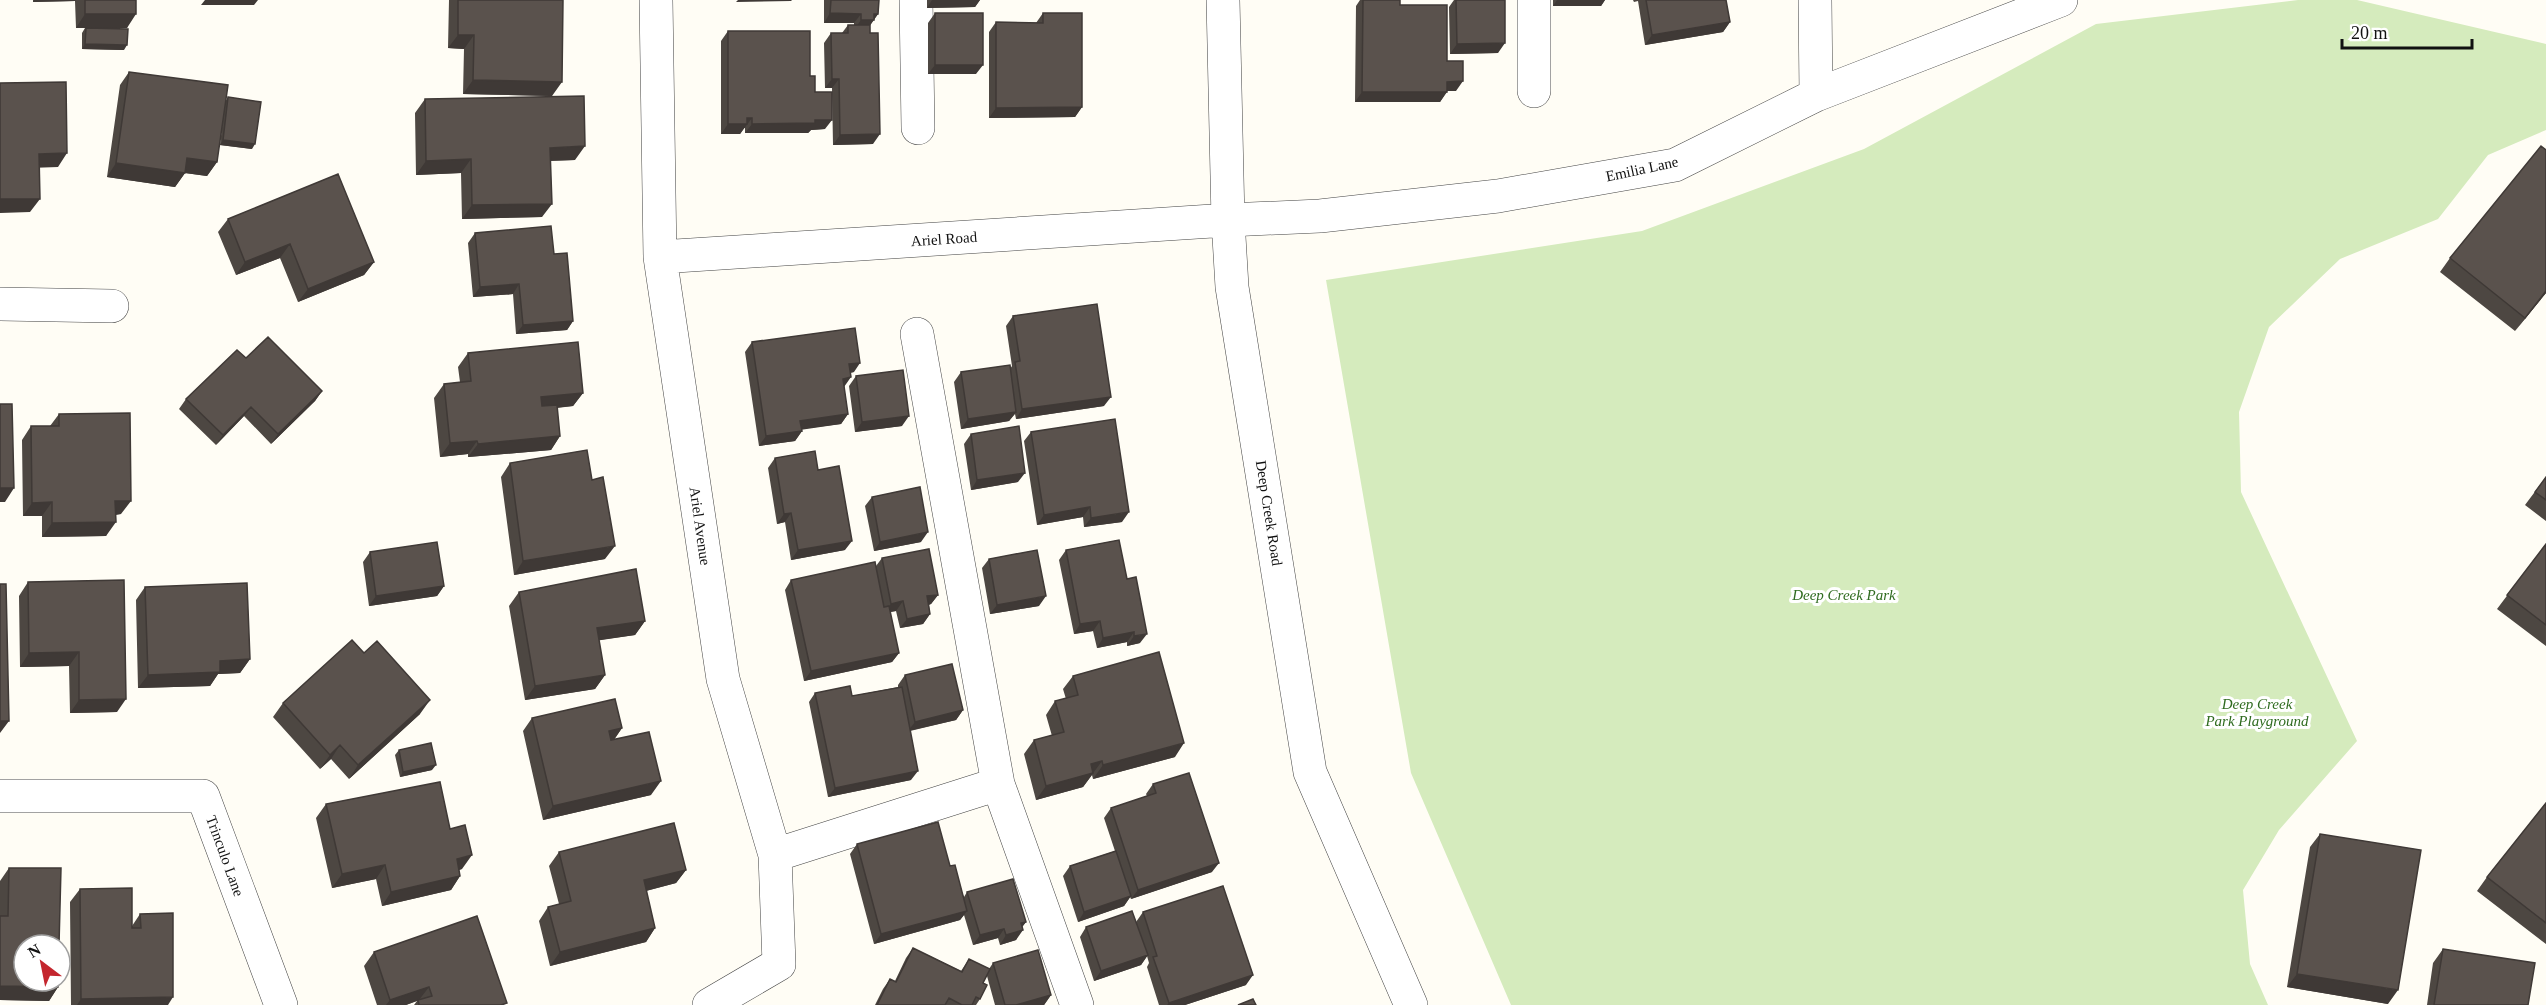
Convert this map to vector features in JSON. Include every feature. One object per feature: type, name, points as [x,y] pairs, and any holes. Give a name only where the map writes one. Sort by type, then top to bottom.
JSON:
[{"type":"street","name":"Ariel Avenue","points":[[656,0],[660,257],[723,679],[775,855],[779,964],[709,1005]]},
{"type":"street","points":[[916,0],[918,129]]},
{"type":"street","name":"Deep Creek Road","points":[[1223,0],[1228,220],[1232,287],[1310,772],[1411,1005]]},
{"type":"street","points":[[1534,0],[1534,91]]},
{"type":"street","points":[[1815,0],[1816,95]]},
{"type":"street","name":"Emilia Lane","points":[[1228,220],[1320,216],[1498,196],[1675,165],[1816,95],[2061,0]]},
{"type":"street","name":"Ariel Road","points":[[660,257],[1228,220]]},
{"type":"street","points":[[0,304],[112,306]]},
{"type":"street","points":[[918,334],[998,784],[1077,1005]]},
{"type":"street","points":[[775,855],[998,784]]},
{"type":"street","name":"Trinculo Lane","points":[[0,796],[203,796],[282,1005]]},
{"type":"green space","name":"Deep Creek Park","points":[[2298,0],[2357,0],[2546,44],[2546,130],[2488,155],[2438,219],[2340,259],[2269,327],[2239,412],[2241,492],[2357,741],[2279,830],[2243,890],[2250,964],[2268,1005],[1511,1005],[1411,773],[1326,280],[1642,231],[1864,149],[2096,24]]},
{"type":"building","points":[[85,0],[136,0],[136,14],[85,14]]},
{"type":"building","points":[[458,0],[563,0],[562,82],[473,80],[474,35],[458,35]]},
{"type":"building","points":[[831,0],[879,0],[878,14],[874,14],[874,20],[861,20],[861,14],[830,13]]},
{"type":"building","points":[[1363,0],[1400,0],[1400,5],[1447,5],[1447,61],[1463,61],[1463,81],[1447,82],[1447,92],[1362,92]]},
{"type":"building","points":[[1456,0],[1505,0],[1505,43],[1457,44]]},
{"type":"building","points":[[1646,0],[1726,0],[1730,22],[1652,35]]},
{"type":"building","points":[[935,13],[983,13],[983,65],[935,65]]},
{"type":"building","points":[[1043,13],[1082,13],[1082,107],[996,108],[996,22],[1043,23]]},
{"type":"building","points":[[848,25],[870,25],[870,33],[878,33],[880,134],[840,135],[839,79],[832,79],[831,33],[848,33]]},
{"type":"building","points":[[86,28],[128,29],[127,45],[85,44]]},
{"type":"building","points":[[728,31],[810,31],[810,76],[815,76],[815,92],[832,92],[832,120],[815,120],[815,123],[752,124],[752,118],[747,118],[747,124],[728,124]]},
{"type":"building","points":[[129,72],[228,85],[217,162],[187,158],[185,173],[116,163]]},
{"type":"building","points":[[66,82],[67,153],[39,154],[40,199],[0,199],[0,83]]},
{"type":"building","points":[[584,96],[585,146],[550,148],[552,204],[472,205],[471,159],[426,161],[425,99]]},
{"type":"building","points":[[228,97],[261,102],[255,144],[223,140]]},
{"type":"building","points":[[2541,146],[2546,150],[2546,291],[2525,318],[2450,258]]},
{"type":"building","points":[[338,174],[374,262],[308,289],[290,244],[245,262],[228,219]]},
{"type":"building","points":[[551,226],[554,254],[567,253],[573,321],[523,325],[519,284],[480,287],[475,233]]},
{"type":"building","points":[[1097,304],[1111,397],[1022,409],[1015,362],[1020,361],[1013,316]]},
{"type":"building","points":[[855,328],[860,363],[849,364],[851,377],[843,379],[848,414],[800,421],[802,431],[766,436],[752,342]]},
{"type":"building","points":[[268,337],[322,391],[278,434],[251,407],[223,435],[186,399],[237,350],[246,358]]},
{"type":"building","points":[[578,342],[583,393],[541,397],[542,406],[557,405],[560,436],[478,444],[477,441],[450,443],[444,384],[471,381],[468,353]]},
{"type":"building","points":[[1010,365],[1016,412],[968,419],[961,372]]},
{"type":"building","points":[[903,370],[909,416],[862,422],[856,376]]},
{"type":"building","points":[[0,404],[12,404],[14,488],[0,488]]},
{"type":"building","points":[[130,413],[131,501],[115,501],[116,522],[52,523],[52,502],[32,503],[31,426],[59,426],[59,414]]},
{"type":"building","points":[[1115,419],[1129,512],[1091,518],[1090,507],[1044,515],[1031,432]]},
{"type":"building","points":[[1019,426],[1025,473],[977,480],[971,434]]},
{"type":"building","points":[[587,450],[592,480],[603,477],[615,546],[523,561],[510,463]]},
{"type":"building","points":[[815,451],[818,470],[839,466],[852,541],[798,550],[791,513],[784,514],[775,458]]},
{"type":"building","points":[[2546,477],[2546,500],[2535,492]]},
{"type":"building","points":[[920,487],[928,532],[880,542],[872,497]]},
{"type":"building","points":[[1119,540],[1127,579],[1136,577],[1147,634],[1134,636],[1134,632],[1103,638],[1100,621],[1080,624],[1066,550]]},
{"type":"building","points":[[437,542],[444,586],[376,596],[370,552]]},
{"type":"building","points":[[2546,544],[2546,625],[2507,595]]},
{"type":"building","points":[[929,549],[938,595],[927,596],[930,614],[907,619],[903,601],[891,604],[882,558]]},
{"type":"building","points":[[1037,550],[1046,596],[997,605],[989,559]]},
{"type":"building","points":[[875,562],[884,607],[889,606],[899,653],[811,671],[791,580]]},
{"type":"building","points":[[636,569],[645,621],[597,628],[605,675],[535,686],[519,592]]},
{"type":"building","points":[[124,580],[126,699],[79,700],[79,652],[29,653],[28,582]]},
{"type":"building","points":[[247,583],[250,659],[220,661],[220,672],[148,675],[145,587]]},
{"type":"building","points":[[0,584],[6,584],[9,721],[0,721]]},
{"type":"building","points":[[352,640],[364,653],[377,641],[430,700],[358,765],[340,745],[330,755],[283,703]]},
{"type":"building","points":[[1159,652],[1184,743],[1103,765],[1102,761],[1091,764],[1093,773],[1046,786],[1034,740],[1064,732],[1055,701],[1078,695],[1073,676]]},
{"type":"building","points":[[952,664],[963,710],[915,722],[905,675]]},
{"type":"building","points":[[850,686],[852,696],[902,687],[918,771],[835,788],[815,693]]},
{"type":"building","points":[[615,699],[622,728],[609,731],[611,740],[649,732],[661,781],[553,806],[532,718]]},
{"type":"building","points":[[431,743],[436,765],[403,772],[399,750]]},
{"type":"building","points":[[1189,773],[1219,863],[1138,890],[1111,808],[1156,793],[1153,784]]},
{"type":"building","points":[[440,782],[450,829],[465,825],[472,855],[457,859],[460,876],[391,892],[385,865],[342,874],[326,804]]},
{"type":"building","points":[[2546,803],[2546,923],[2487,877]]},
{"type":"building","points":[[938,822],[950,866],[955,865],[967,911],[881,934],[857,844]]},
{"type":"building","points":[[674,823],[686,870],[644,880],[655,928],[560,952],[548,907],[571,901],[559,852]]},
{"type":"building","points":[[2320,834],[2421,850],[2398,990],[2297,974]]},
{"type":"building","points":[[1116,851],[1131,896],[1084,912],[1070,866]]},
{"type":"building","points":[[9,868],[61,868],[59,933],[12,933],[12,986],[0,986],[0,916],[8,916]]},
{"type":"building","points":[[1013,879],[1026,922],[1021,923],[1023,930],[1006,935],[1004,929],[980,935],[967,892]]},
{"type":"building","points":[[1223,886],[1253,975],[1169,1003],[1153,957],[1157,956],[1143,912]]},
{"type":"building","points":[[132,888],[132,928],[141,928],[140,914],[173,913],[173,997],[81,999],[80,889]]},
{"type":"building","points":[[1132,911],[1148,955],[1101,971],[1086,927]]},
{"type":"building","points":[[477,916],[507,1003],[501,1005],[419,1005],[418,1000],[432,996],[429,987],[390,1000],[374,952]]},
{"type":"building","points":[[913,948],[962,972],[969,959],[990,969],[983,983],[987,985],[980,999],[976,997],[972,1005],[962,1005],[949,998],[945,1005],[877,1005],[890,979],[896,982]]},
{"type":"building","points":[[2443,949],[2535,963],[2528,1005],[2434,1005]]},
{"type":"building","points":[[1038,950],[1051,995],[1016,1005],[1005,1005],[993,963]]},
{"type":"building","points":[[1253,999],[1256,1005],[1238,1005]]},
{"type":"park label","name":"Deep Creek Park Playground","points":[[2257,712]]}]
